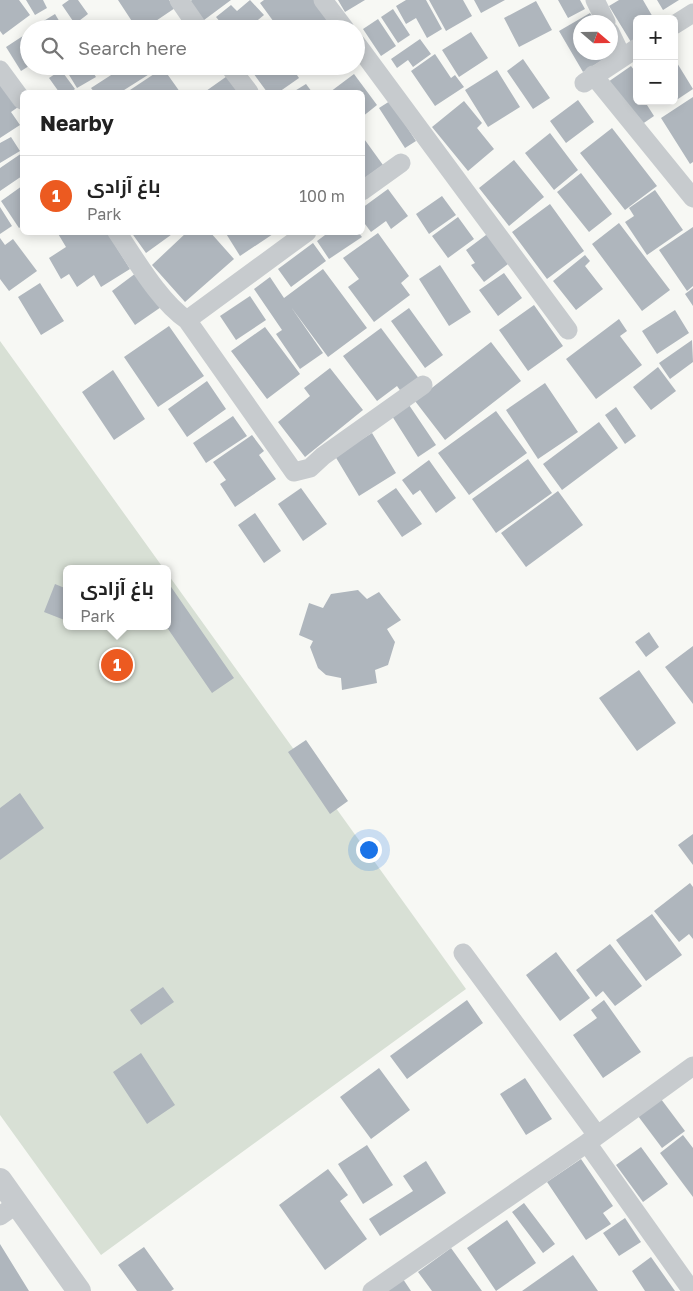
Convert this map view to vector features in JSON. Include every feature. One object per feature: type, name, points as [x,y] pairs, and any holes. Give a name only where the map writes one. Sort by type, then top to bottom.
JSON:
[{"type":"street","points":[[179,0],[193,20]]},
{"type":"street","points":[[323,0],[338,20]]},
{"type":"street","points":[[595,0],[602,15]]},
{"type":"street","points":[[678,22],[693,13]]},
{"type":"street","points":[[618,40],[630,53],[588,79],[693,198]]},
{"type":"street","points":[[365,55],[568,330]]},
{"type":"street","points":[[0,70],[20,97]]},
{"type":"street","points":[[236,75],[247,90]]},
{"type":"street","points":[[365,190],[402,163]]},
{"type":"street","points":[[119,235],[140,267],[175,312],[187,320],[294,472],[310,468],[323,456],[423,385]]},
{"type":"street","points":[[187,320],[302,235]]},
{"type":"street","points":[[463,953],[592,1139],[692,1291]]},
{"type":"street","points":[[372,1291],[592,1139],[693,1066]]},
{"type":"street","points":[[0,1180],[9,1210],[79,1291]]},
{"type":"shaded area","points":[[0,341],[161,565],[63,565],[63,630],[171,630],[171,579],[466,989],[101,1255],[0,1115]]},
{"type":"building","points":[[0,0],[19,0],[30,15],[20,20],[20,22],[3,35],[0,31]]},
{"type":"building","points":[[26,0],[43,0],[47,8],[35,15]]},
{"type":"building","points":[[69,0],[78,0],[88,14],[80,20],[72,20],[62,5]]},
{"type":"building","points":[[118,0],[169,0],[175,8],[157,20],[131,20]]},
{"type":"building","points":[[192,0],[231,0],[204,20],[198,20],[186,4]]},
{"type":"building","points":[[250,0],[264,15],[258,20],[218,20],[216,17],[231,5],[237,11]]},
{"type":"building","points":[[264,0],[317,0],[332,20],[272,20],[260,3]]},
{"type":"building","points":[[338,0],[365,0],[345,12]]},
{"type":"building","points":[[406,0],[426,0],[442,29],[427,38],[416,18],[406,24],[396,6]]},
{"type":"building","points":[[429,0],[463,0],[472,16],[446,31]]},
{"type":"building","points":[[474,0],[505,0],[481,13]]},
{"type":"building","points":[[558,0],[580,0],[585,9],[568,18]]},
{"type":"building","points":[[619,0],[643,0],[652,15],[633,15],[633,45],[618,21],[618,15],[614,15],[609,6]]},
{"type":"building","points":[[657,0],[679,0],[663,10]]},
{"type":"building","points":[[536,1],[552,30],[519,47],[504,18]]},
{"type":"building","points":[[393,9],[410,35],[398,43],[381,17]]},
{"type":"building","points":[[55,14],[59,20],[45,20]]},
{"type":"building","points":[[378,19],[396,46],[381,56],[365,32],[365,28]]},
{"type":"building","points":[[573,23],[573,55],[559,31]]},
{"type":"building","points":[[471,32],[488,58],[459,77],[442,50]]},
{"type":"building","points":[[20,38],[20,69],[6,47]]},
{"type":"building","points":[[420,39],[431,54],[413,67],[408,60],[397,68],[391,59]]},
{"type":"building","points":[[435,54],[451,78],[455,75],[464,87],[435,106],[411,71]]},
{"type":"building","points":[[523,59],[550,98],[533,109],[507,71]]},
{"type":"building","points":[[576,60],[603,60],[583,72]]},
{"type":"building","points":[[678,65],[693,89],[678,99]]},
{"type":"building","points":[[631,66],[633,69],[633,105],[647,105],[654,116],[638,127],[608,82]]},
{"type":"building","points":[[497,70],[520,107],[488,127],[465,90]]},
{"type":"building","points":[[54,75],[65,75],[75,89],[58,90],[49,78]]},
{"type":"building","points":[[69,75],[95,75],[96,77],[77,88]]},
{"type":"building","points":[[111,75],[148,75],[124,90],[92,90],[91,88]]},
{"type":"building","points":[[152,75],[168,75],[179,90],[130,90]]},
{"type":"building","points":[[231,75],[242,90],[207,90]]},
{"type":"building","points":[[255,75],[297,75],[299,78],[282,90],[266,90]]},
{"type":"building","points":[[355,75],[377,105],[365,115],[365,90],[333,90]]},
{"type":"building","points":[[0,84],[20,104],[11,112],[20,125],[0,138]]},
{"type":"building","points":[[306,84],[310,90],[296,90]]},
{"type":"building","points":[[693,97],[693,162],[690,164],[661,118]]},
{"type":"building","points":[[578,100],[594,122],[566,143],[550,121]]},
{"type":"building","points":[[390,101],[416,141],[405,148],[379,108]]},
{"type":"building","points":[[464,101],[482,123],[477,128],[494,149],[468,171],[432,127]]},
{"type":"building","points":[[612,128],[657,186],[625,210],[580,153]]},
{"type":"building","points":[[550,133],[578,170],[554,190],[525,153]]},
{"type":"building","points":[[11,137],[20,151],[0,163],[0,143]]},
{"type":"building","points":[[365,140],[383,165],[365,178]]},
{"type":"building","points":[[20,154],[20,177],[0,191],[0,168]]},
{"type":"building","points":[[514,160],[544,197],[509,226],[479,188]]},
{"type":"building","points":[[581,173],[612,214],[589,232],[557,192]]},
{"type":"building","points":[[20,187],[20,227],[19,228],[1,201]]},
{"type":"building","points":[[388,189],[408,216],[391,229],[386,221],[371,232],[365,224],[365,206]]},
{"type":"building","points":[[655,190],[683,230],[647,255],[625,222],[634,216],[629,208]]},
{"type":"building","points":[[442,196],[456,215],[429,234],[416,214]]},
{"type":"building","points":[[550,204],[584,251],[547,279],[512,232]]},
{"type":"building","points":[[0,207],[12,226],[0,234]]},
{"type":"building","points":[[458,217],[474,239],[448,258],[432,236]]},
{"type":"building","points":[[619,223],[670,290],[642,311],[592,244]]},
{"type":"building","points":[[693,227],[693,286],[687,291],[659,250]]},
{"type":"building","points":[[490,232],[512,261],[484,282],[471,265],[475,263],[466,250]]},
{"type":"building","points":[[378,233],[409,276],[401,283],[410,295],[374,322],[348,287],[359,279],[343,258]]},
{"type":"building","points":[[59,235],[109,235],[130,269],[101,287],[94,275],[77,287],[69,274],[61,279],[49,258],[66,247]]},
{"type":"building","points":[[133,235],[171,235],[146,253]]},
{"type":"building","points":[[184,235],[213,235],[234,259],[185,302],[152,265]]},
{"type":"building","points":[[227,235],[272,235],[240,256]]},
{"type":"building","points":[[325,235],[360,235],[362,237],[329,259],[317,241]]},
{"type":"building","points":[[0,238],[5,245],[13,239],[37,271],[9,291],[0,279]]},
{"type":"building","points":[[313,243],[326,261],[291,287],[278,269]]},
{"type":"building","points":[[585,255],[590,261],[585,266],[603,289],[576,310],[553,281]]},
{"type":"building","points":[[440,265],[471,312],[449,326],[419,279]]},
{"type":"building","points":[[323,269],[367,328],[328,357],[291,307],[323,353],[300,369],[276,334],[282,330],[254,289],[270,277],[284,298]]},
{"type":"building","points":[[140,270],[164,305],[135,325],[112,291]]},
{"type":"building","points":[[504,273],[522,298],[498,316],[479,290]]},
{"type":"building","points":[[40,283],[64,321],[41,335],[18,297]]},
{"type":"building","points":[[693,288],[693,306],[685,294]]},
{"type":"building","points":[[250,296],[266,320],[236,340],[220,316]]},
{"type":"building","points":[[534,305],[563,346],[528,371],[499,330]]},
{"type":"building","points":[[409,308],[443,355],[425,368],[391,321]]},
{"type":"building","points":[[675,310],[689,333],[657,354],[642,331]]},
{"type":"building","points":[[619,319],[627,331],[620,336],[642,365],[596,399],[566,359]]},
{"type":"building","points":[[169,326],[204,376],[158,407],[124,357]]},
{"type":"building","points":[[265,327],[300,374],[267,399],[231,351]]},
{"type":"building","points":[[381,328],[420,380],[402,393],[397,386],[377,401],[343,356]]},
{"type":"building","points":[[692,340],[693,362],[670,379],[659,363]]},
{"type":"building","points":[[491,342],[521,381],[445,440],[415,401]]},
{"type":"building","points":[[658,367],[676,391],[651,410],[633,387]]},
{"type":"building","points":[[330,368],[363,410],[305,457],[278,422],[310,396],[304,388]]},
{"type":"building","points":[[113,370],[145,419],[114,440],[82,392]]},
{"type":"building","points":[[207,381],[226,409],[187,437],[168,409]]},
{"type":"building","points":[[545,383],[578,432],[538,459],[506,410]]},
{"type":"building","points":[[409,405],[436,445],[418,457],[392,416]]},
{"type":"building","points":[[616,407],[636,436],[625,444],[605,415]]},
{"type":"building","points":[[496,411],[527,453],[469,495],[438,453]]},
{"type":"building","points":[[233,416],[247,436],[206,463],[193,443]]},
{"type":"building","points":[[599,422],[618,448],[562,490],[543,464]]},
{"type":"building","points":[[372,433],[396,473],[359,496],[335,456]]},
{"type":"building","points":[[252,435],[264,451],[259,455],[276,479],[235,507],[220,484],[226,480],[213,462]]},
{"type":"building","points":[[528,459],[552,493],[496,533],[472,499]]},
{"type":"building","points":[[429,460],[456,498],[436,513],[420,490],[413,495],[402,480]]},
{"type":"building","points":[[301,488],[327,524],[303,541],[278,504]]},
{"type":"building","points":[[396,488],[422,524],[402,537],[377,501]]},
{"type":"building","points":[[558,491],[583,525],[526,567],[501,533]]},
{"type":"building","points":[[255,513],[281,551],[264,563],[238,525]]},
{"type":"building","points":[[55,584],[63,587],[63,619],[44,612]]},
{"type":"building","points":[[171,587],[234,678],[212,693],[169,630],[171,630]]},
{"type":"building","points":[[358,590],[367,599],[379,592],[401,620],[387,629],[395,642],[388,665],[375,670],[377,683],[342,690],[341,678],[326,675],[318,668],[310,647],[313,641],[299,635],[309,603],[323,608],[331,594]]},
{"type":"building","points":[[649,632],[659,647],[646,657],[635,642]]},
{"type":"building","points":[[693,646],[693,704],[665,667]]},
{"type":"building","points":[[639,670],[676,723],[637,751],[599,698]]},
{"type":"building","points":[[306,740],[348,801],[330,814],[288,752]]},
{"type":"building","points":[[20,793],[44,828],[0,860],[0,808]]},
{"type":"building","points":[[693,834],[693,865],[678,845]]},
{"type":"building","points":[[690,883],[693,887],[693,939],[689,934],[679,942],[654,911]]},
{"type":"building","points":[[652,914],[682,955],[646,981],[616,940]]},
{"type":"building","points":[[610,944],[642,986],[615,1006],[603,991],[596,997],[576,970]]},
{"type":"building","points":[[556,952],[590,998],[560,1021],[526,975]]},
{"type":"building","points":[[163,987],[174,1002],[141,1025],[130,1010]]},
{"type":"building","points":[[467,1000],[483,1023],[407,1079],[390,1056]]},
{"type":"building","points":[[604,1000],[641,1052],[603,1078],[573,1035],[597,1018],[591,1010]]},
{"type":"building","points":[[141,1053],[175,1105],[147,1124],[113,1072]]},
{"type":"building","points":[[379,1068],[410,1110],[371,1139],[340,1097]]},
{"type":"building","points":[[525,1078],[552,1119],[526,1135],[500,1094]]},
{"type":"building","points":[[661,1099],[685,1131],[662,1148],[638,1116]]},
{"type":"building","points":[[683,1135],[693,1148],[693,1197],[660,1153]]},
{"type":"building","points":[[367,1145],[393,1185],[363,1204],[338,1164]]},
{"type":"building","points":[[641,1147],[668,1184],[643,1202],[616,1165]]},
{"type":"building","points":[[581,1159],[613,1206],[603,1213],[611,1224],[586,1240],[547,1182]]},
{"type":"building","points":[[426,1161],[446,1193],[380,1236],[369,1219],[413,1191],[403,1176]]},
{"type":"building","points":[[328,1169],[348,1195],[340,1201],[367,1239],[325,1270],[279,1205]]},
{"type":"building","points":[[524,1203],[555,1244],[543,1253],[512,1212]]},
{"type":"building","points":[[625,1218],[641,1242],[619,1256],[603,1233]]},
{"type":"building","points":[[507,1220],[536,1263],[496,1291],[467,1248]]},
{"type":"building","points":[[0,1244],[29,1291],[0,1291]]},
{"type":"building","points":[[144,1247],[174,1289],[171,1291],[137,1291],[118,1265]]},
{"type":"building","points":[[451,1248],[482,1291],[432,1291],[418,1272]]},
{"type":"building","points":[[573,1255],[598,1291],[522,1291]]},
{"type":"building","points":[[651,1257],[675,1291],[645,1291],[632,1271]]},
{"type":"building","points":[[403,1279],[411,1291],[386,1291]]},
{"type":"place","name":"باغ آزادی","points":[[117,665]]}]
